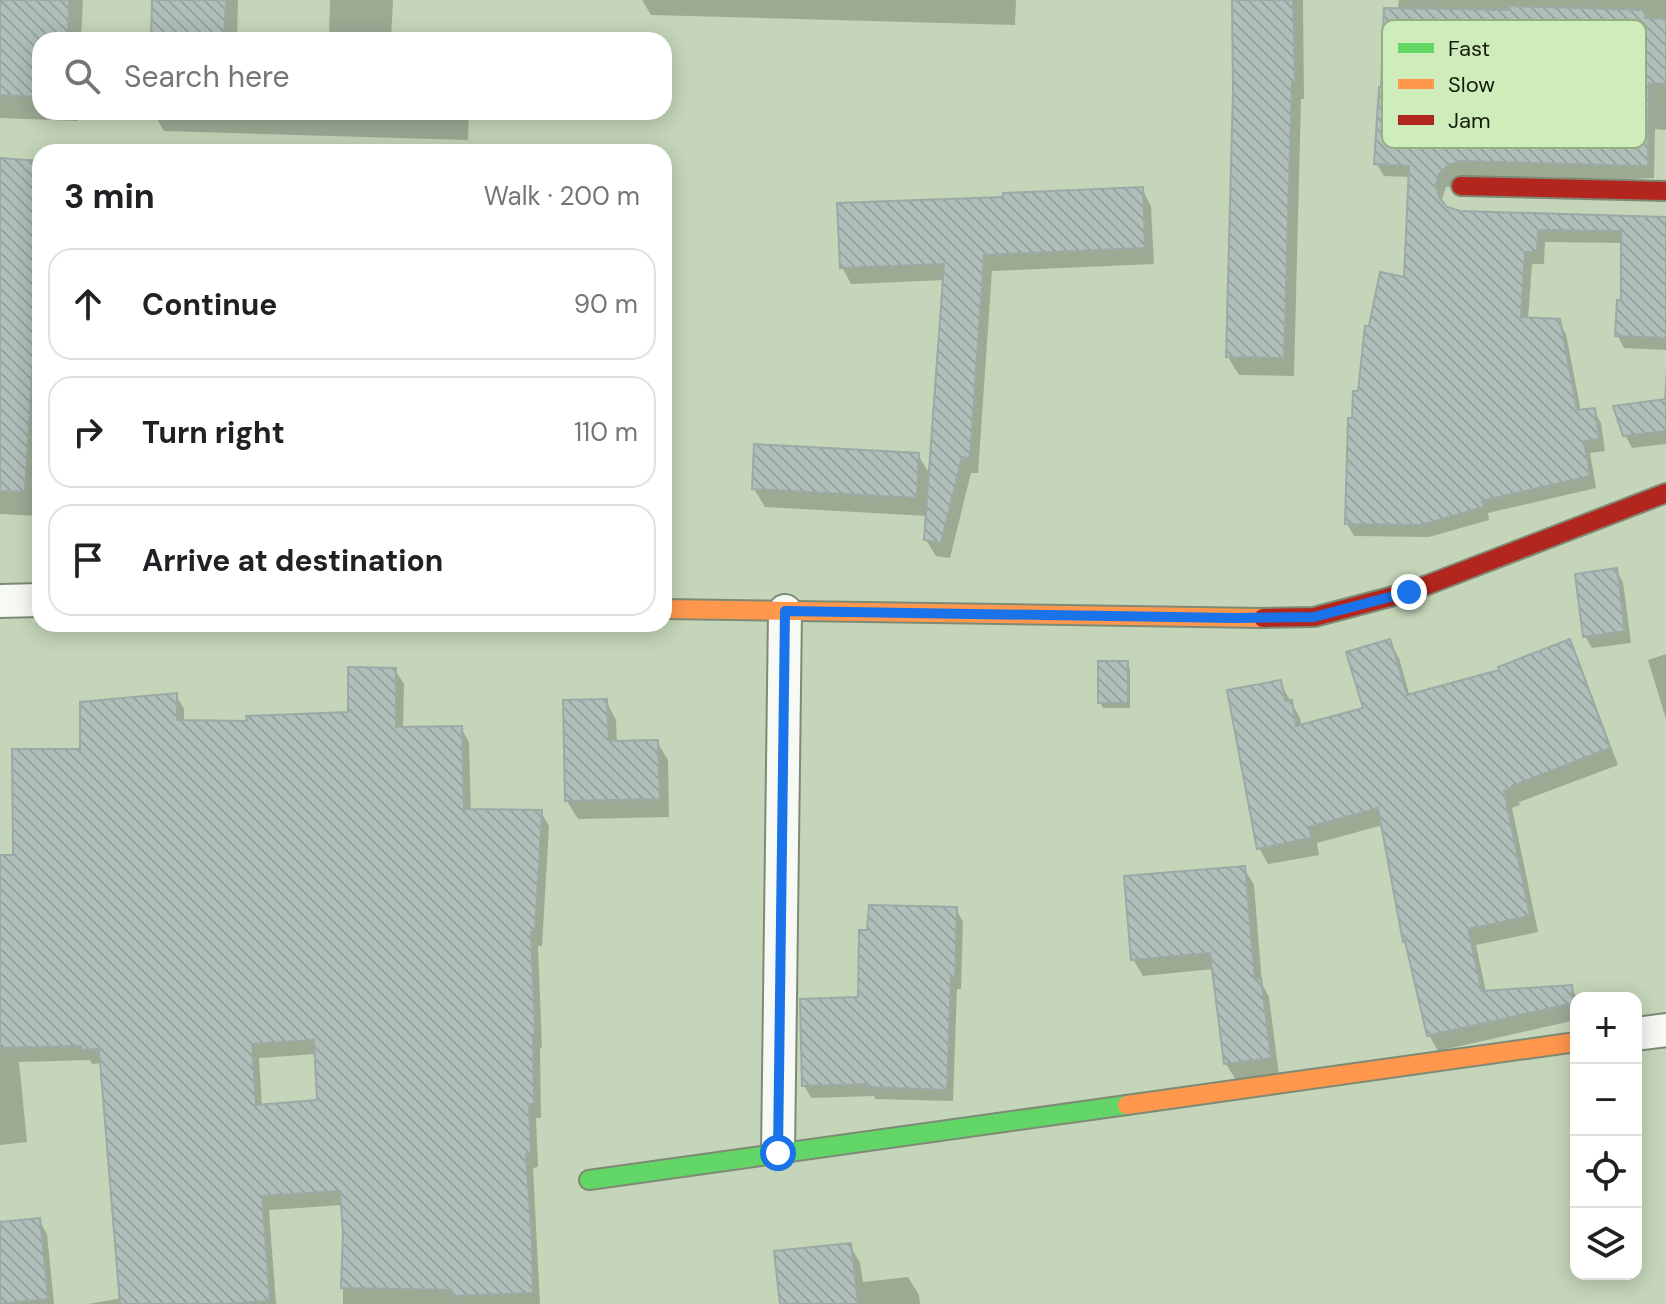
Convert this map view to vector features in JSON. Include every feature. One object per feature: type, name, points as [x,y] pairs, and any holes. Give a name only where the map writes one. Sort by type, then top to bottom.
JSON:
[{"type":"street","points":[[1461,186],[1666,191]]},
{"type":"street","points":[[672,609],[1314,617],[1409,592],[1666,493]]},
{"type":"street","points":[[0,601],[32,600]]},
{"type":"street","points":[[778,1153],[785,611]]},
{"type":"street","points":[[1642,1033],[1666,1030]]},
{"type":"street","points":[[589,1180],[1570,1043]]},
{"type":"building","points":[[0,0],[69,0],[68,32],[32,32],[32,97],[0,95]]},
{"type":"building","points":[[152,0],[226,0],[224,32],[151,32]]},
{"type":"building","points":[[1232,0],[1293,0],[1295,81],[1292,81],[1284,358],[1226,357],[1233,91]]},
{"type":"building","points":[[1509,6],[1645,10],[1645,18],[1666,19],[1666,84],[1649,83],[1648,166],[1461,161],[1448,165],[1439,174],[1436,185],[1439,197],[1447,207],[1460,211],[1666,217],[1666,338],[1615,336],[1617,300],[1621,300],[1621,231],[1538,230],[1537,252],[1525,252],[1521,317],[1560,319],[1577,410],[1595,408],[1599,439],[1584,441],[1590,476],[1482,501],[1484,507],[1421,525],[1345,524],[1348,418],[1352,418],[1353,391],[1358,391],[1365,326],[1369,326],[1380,272],[1404,277],[1409,166],[1374,164],[1382,61],[1382,148],[1646,148],[1646,20],[1384,20],[1384,8],[1509,10]]},
{"type":"building","points":[[0,158],[32,160],[32,379],[25,492],[0,491]]},
{"type":"building","points":[[1143,187],[1145,248],[984,255],[970,458],[962,457],[941,543],[924,540],[944,264],[840,268],[837,203],[1003,197],[1003,193]]},
{"type":"building","points":[[1666,399],[1666,431],[1623,436],[1613,406]]},
{"type":"building","points":[[754,444],[919,453],[917,498],[752,489]]},
{"type":"building","points":[[1617,568],[1625,631],[1583,637],[1575,574]]},
{"type":"building","points":[[1390,639],[1407,695],[1499,670],[1498,667],[1570,639],[1610,748],[1504,791],[1530,916],[1468,929],[1482,991],[1572,985],[1570,1004],[1427,1036],[1403,942],[1378,808],[1309,827],[1311,838],[1257,849],[1227,690],[1281,680],[1285,701],[1292,700],[1296,726],[1363,708],[1346,652]]},
{"type":"building","points":[[1098,661],[1128,661],[1128,703],[1098,703]]},
{"type":"building","points":[[348,667],[396,668],[396,727],[462,726],[464,809],[542,810],[535,932],[531,932],[534,1104],[529,1104],[531,1153],[526,1154],[533,1293],[452,1296],[452,1290],[341,1288],[343,1233],[340,1191],[262,1196],[270,1301],[120,1304],[99,1049],[82,1050],[81,1046],[0,1048],[0,855],[13,855],[12,749],[80,749],[80,702],[177,693],[177,720],[247,721],[246,716],[348,712]],"holes":[[[314,1040],[317,1100],[256,1105],[252,1044]]]},
{"type":"building","points":[[607,699],[609,741],[658,740],[660,799],[565,801],[563,700]]},
{"type":"building","points":[[1245,866],[1255,979],[1261,978],[1271,1058],[1224,1064],[1210,953],[1131,960],[1124,876]]},
{"type":"building","points":[[869,905],[957,907],[947,1090],[866,1087],[866,1084],[802,1086],[800,999],[858,997],[859,930],[867,930]]},
{"type":"building","points":[[40,1218],[48,1299],[0,1304],[0,1222]]},
{"type":"building","points":[[851,1243],[858,1304],[780,1304],[774,1251]]},
{"type":"traffic: fast","points":[[589,1180],[1127,1105]]},
{"type":"traffic: slow","points":[[672,609],[1263,618]]},
{"type":"traffic: slow","points":[[1127,1105],[1570,1043]]},
{"type":"traffic: jam","points":[[1461,186],[1666,191]]},
{"type":"traffic: jam","points":[[1263,618],[1314,617],[1409,592],[1666,493]]},
{"type":"route","points":[[778,1153],[785,611],[1314,617],[1409,592]]}]
